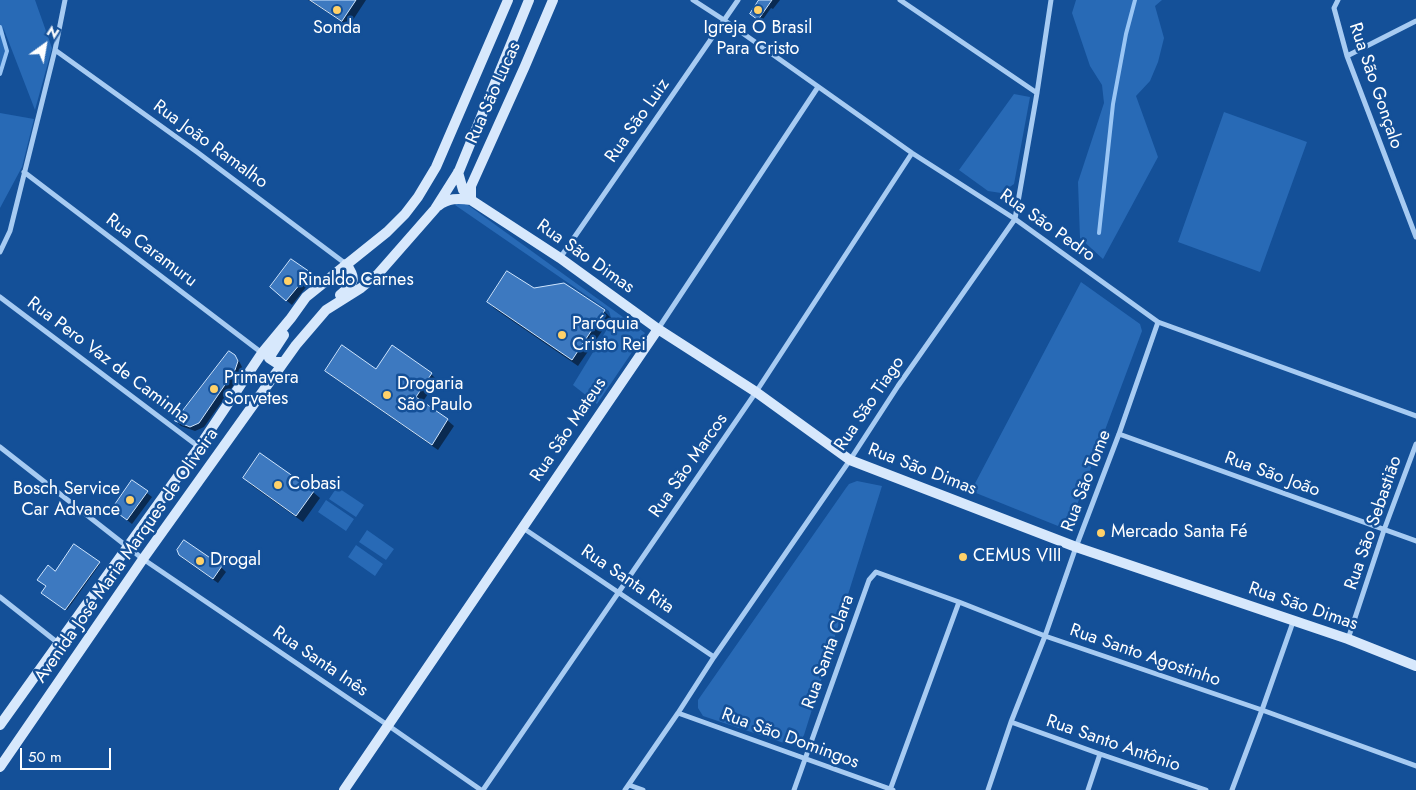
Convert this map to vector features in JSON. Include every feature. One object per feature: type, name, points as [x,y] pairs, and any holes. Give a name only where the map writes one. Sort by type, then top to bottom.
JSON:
[{"type":"main road","name":"Avenida José Maria Marques de Oliveira","points":[[0,725],[128,548],[262,353],[306,297],[387,232],[405,214],[418,197],[436,167],[508,0]]},
{"type":"main road","name":"Avenida José Maria Marques de Oliveira","points":[[0,767],[143,559],[283,362],[326,310],[378,274],[435,208],[458,172],[529,0]]},
{"type":"main road","name":"Rua São Lucas","points":[[471,200],[470,186],[525,66],[552,0]]},
{"type":"main road","points":[[458,172],[463,190],[471,200]]},
{"type":"main road","points":[[435,208],[441,203],[454,198],[471,200]]},
{"type":"main road","name":"Rua São Dimas","points":[[471,200],[560,258],[658,329],[756,392],[850,460],[1076,547],[1348,639],[1416,666]]},
{"type":"main road","points":[[326,310],[352,283],[354,276],[346,264]]},
{"type":"main road","points":[[283,362],[275,362],[269,358],[287,330],[291,318]]},
{"type":"main road","name":"Rua São Mateus","points":[[344,790],[658,329]]},
{"type":"street","points":[[0,252],[10,231],[55,50],[64,0]]},
{"type":"street","name":"Rua São Pedro","points":[[693,0],[912,154],[1015,219],[1158,322],[1416,416]]},
{"type":"street","name":"Rua São Luiz","points":[[560,258],[738,0]]},
{"type":"street","points":[[900,0],[1037,93]]},
{"type":"street","name":"Rua São Tiago","points":[[627,788],[714,657],[850,460],[898,386],[1015,219],[1051,0]]},
{"type":"street","name":"Rua São Gonçalo","points":[[1338,0],[1334,8],[1347,56],[1416,237]]},
{"type":"street","points":[[1347,56],[1416,21]]},
{"type":"street","name":"Rua João Ramalho","points":[[55,50],[197,152],[346,264]]},
{"type":"street","name":"Rua São Mateus","points":[[658,329],[818,87]]},
{"type":"street","name":"Rua São Marcos","points":[[482,790],[756,392],[912,154]]},
{"type":"street","name":"Rua Caramuru","points":[[24,172],[262,353]]},
{"type":"street","name":"Rua Pero Vaz de Caminha","points":[[0,298],[199,447]]},
{"type":"street","name":"Rua São Tome","points":[[988,790],[1011,722],[1045,636],[1158,322]]},
{"type":"street","name":"Rua São João","points":[[1119,434],[1416,541]]},
{"type":"street","name":"Rua São Sebastião","points":[[1348,639],[1384,530],[1416,444]]},
{"type":"street","name":"Rua Santa Inês","points":[[0,447],[143,559],[482,790]]},
{"type":"street","name":"Rua Santa Rita","points":[[523,528],[619,591],[714,657]]},
{"type":"street","name":"Rua Santo Agostinho","points":[[869,580],[876,572],[1045,636],[1262,710],[1416,766]]},
{"type":"street","name":"Rua Santa Clara","points":[[794,790],[869,580]]},
{"type":"street","points":[[0,597],[58,643]]},
{"type":"street","points":[[891,790],[959,602]]},
{"type":"street","points":[[1232,790],[1294,622]]},
{"type":"street","name":"Rua São Domingos","points":[[678,713],[891,790]]},
{"type":"street","name":"Rua Santo Antônio","points":[[1011,722],[1206,790]]},
{"type":"street","points":[[1088,790],[1100,754]]},
{"type":"street","points":[[1184,790],[1186,784]]},
{"type":"street","points":[[627,788],[642,790]]},
{"type":"shaded area","points":[[0,0],[35,0],[52,48],[35,110],[3,27],[7,51],[0,74]]},
{"type":"shaded area","points":[[1076,0],[1162,0],[1155,6],[1164,38],[1158,62],[1150,81],[1136,96],[1158,157],[1103,259],[1080,238],[1078,182],[1104,103],[1102,85],[1090,66],[1072,13]]},
{"type":"shaded area","points":[[1014,94],[1030,97],[1014,184],[1001,193],[988,191],[959,170]]},
{"type":"shaded area","points":[[1224,112],[1307,142],[1260,272],[1178,242]]},
{"type":"shaded area","points":[[0,113],[34,119],[22,167],[0,208]]},
{"type":"shaded area","points":[[461,200],[645,333],[597,404],[573,385],[612,321],[609,311],[455,205]]},
{"type":"shaded area","points":[[1081,282],[1140,324],[1142,331],[1071,521],[1058,526],[971,491]]},
{"type":"shaded area","points":[[857,481],[882,486],[803,737],[797,743],[790,745],[703,716],[698,708],[698,700],[846,488],[849,484]]},
{"type":"shaded area","points":[[337,487],[364,505],[356,517],[329,499]]},
{"type":"shaded area","points":[[326,500],[354,519],[346,531],[318,512]]},
{"type":"shaded area","points":[[367,530],[394,549],[386,560],[359,542]]},
{"type":"shaded area","points":[[356,545],[383,564],[375,576],[348,557]]},
{"type":"building","name":"Sonda","points":[[310,0],[356,0],[342,21]]},
{"type":"building","name":"Igreja O Brasil Para Cristo","points":[[759,0],[772,0],[758,20],[750,14]]},
{"type":"building","name":"Rinaldo Carnes","points":[[291,259],[310,272],[286,301],[270,287]]},
{"type":"building","name":"Paróquia Cristo Rei","points":[[507,271],[534,288],[564,283],[605,310],[572,360],[487,302]]},
{"type":"building","name":"Drogaria São Paulo","points":[[342,345],[376,369],[392,345],[432,373],[416,397],[448,419],[432,445],[325,371]]},
{"type":"building","points":[[229,351],[235,355],[238,361],[235,370],[199,423],[190,427],[175,421]]},
{"type":"building","name":"Cobasi","points":[[260,453],[314,491],[296,516],[243,478]]},
{"type":"building","name":"Bosch Service Car Advance","points":[[132,480],[148,491],[127,520],[112,509]]},
{"type":"building","name":"Drogal","points":[[184,540],[222,566],[213,579],[179,555],[177,550]]},
{"type":"building","points":[[74,544],[100,562],[65,610],[41,593],[46,586],[37,580],[48,565],[55,571]]},
{"type":"waterway","points":[[1099,233],[1113,104],[1126,34],[1135,0]]},
{"type":"waterway","points":[[0,27],[7,51],[0,74]]},
{"type":"place","name":"Sonda","points":[[337,10]]},
{"type":"place","name":"Igreja O Brasil Para Cristo","points":[[758,10]]},
{"type":"place","name":"Rinaldo Carnes","points":[[288,281]]},
{"type":"place","name":"Paróquia Cristo Rei","points":[[562,335]]},
{"type":"place","name":"Primavera Sorvetes","points":[[214,389]]},
{"type":"place","name":"Drogaria São Paulo","points":[[387,395]]},
{"type":"place","name":"Cobasi","points":[[278,485]]},
{"type":"place","name":"Bosch Service Car Advance","points":[[130,500]]},
{"type":"place","name":"Mercado Santa Fé","points":[[1101,533]]},
{"type":"place","name":"CEMUS VIII","points":[[963,557]]},
{"type":"place","name":"Drogal","points":[[200,561]]}]
